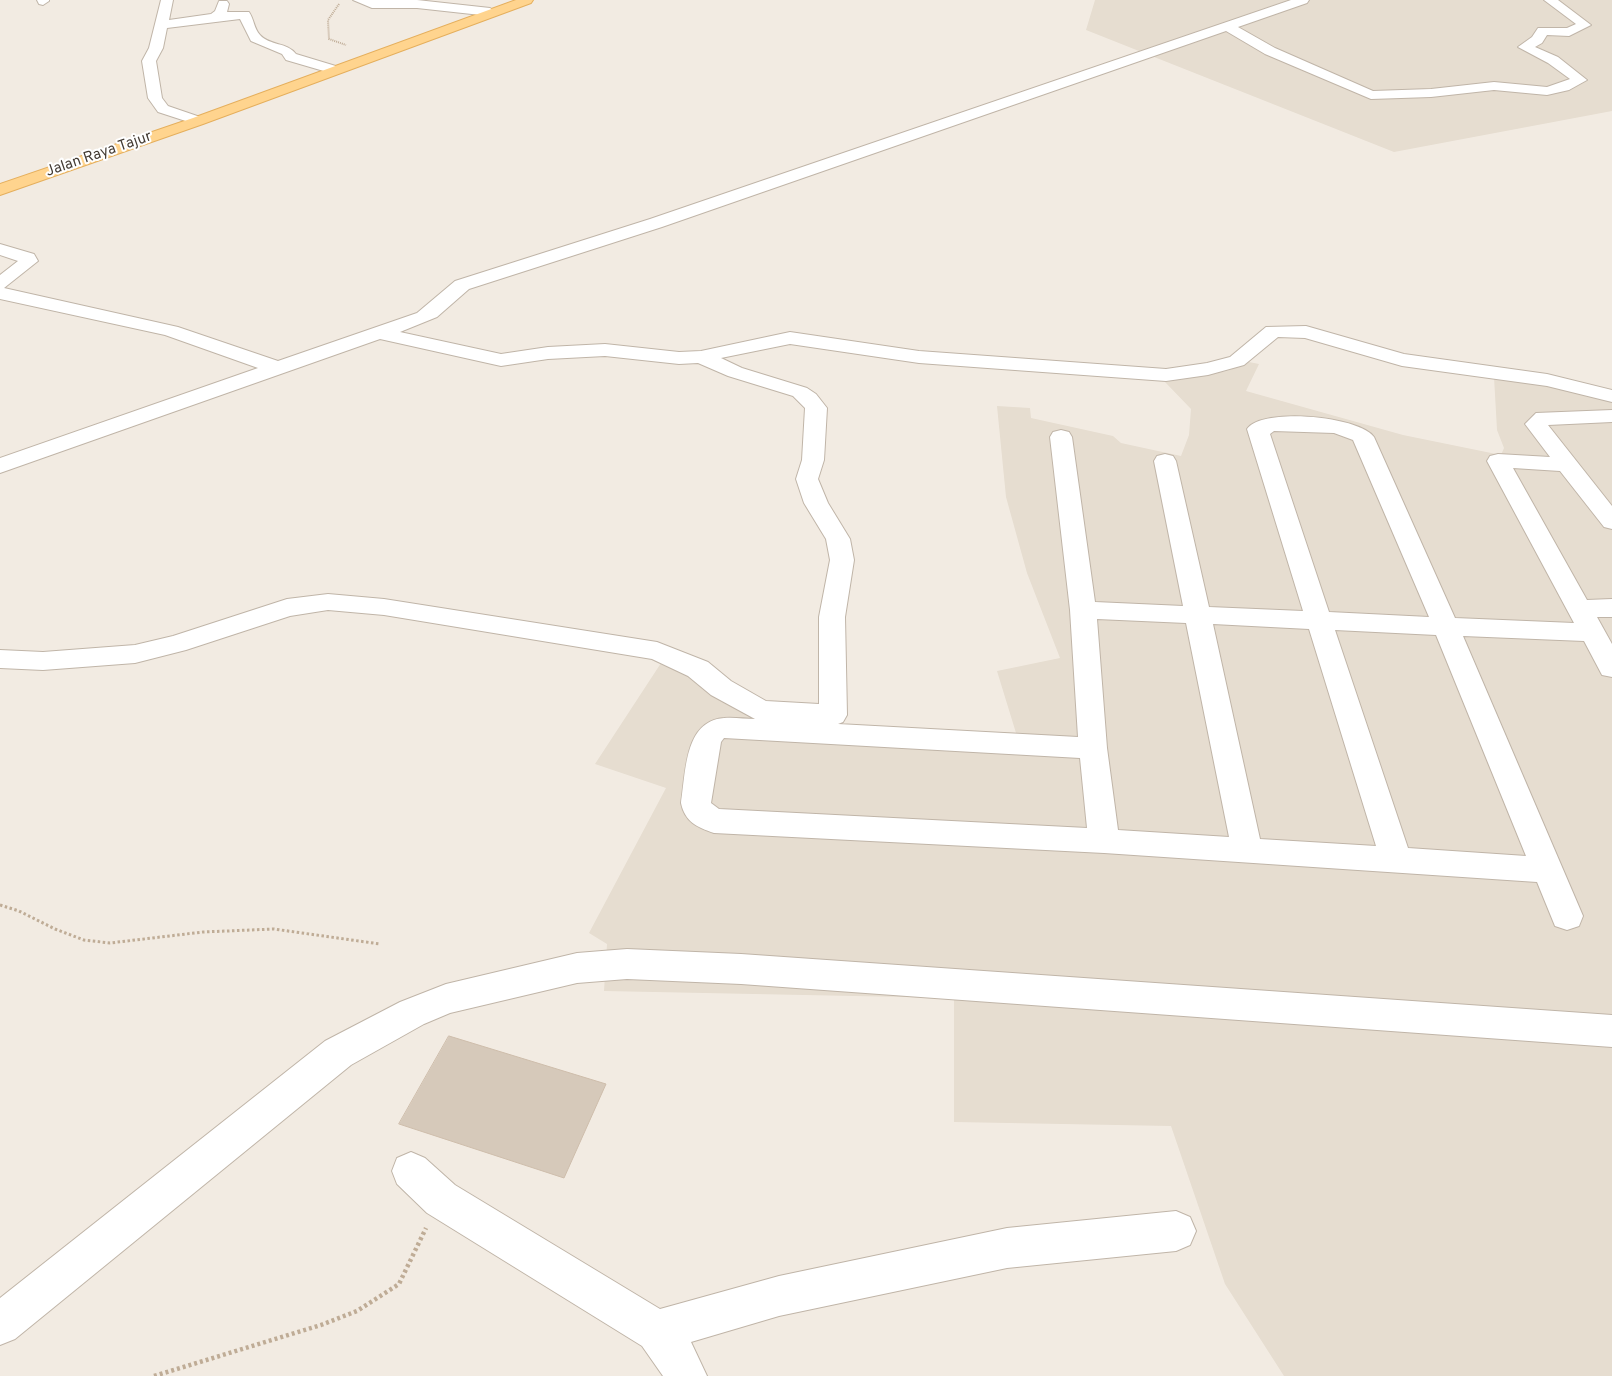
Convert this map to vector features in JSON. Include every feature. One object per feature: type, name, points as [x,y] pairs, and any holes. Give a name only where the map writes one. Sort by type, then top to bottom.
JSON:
[{"type":"main road","name":"Jalan Raya Tajur","points":[[0,190],[527,0]]},
{"type":"street","name":"Jalan Raya Tajur","points":[[167,0],[156,48],[149,61],[155,98],[163,109],[198,120]]},
{"type":"street","points":[[214,16],[223,10],[223,0]]},
{"type":"street","points":[[359,0],[372,4],[417,4],[490,12]]},
{"type":"street","points":[[0,466],[381,333],[432,313],[440,308],[449,294],[462,285],[666,220],[1303,0]]},
{"type":"street","points":[[1227,26],[1270,51],[1371,95],[1431,93],[1494,86],[1547,91],[1564,87],[1580,80],[1553,60],[1525,47],[1537,40],[1543,31],[1569,32],[1585,25],[1550,0]]},
{"type":"street","points":[[1260,1],[1276,9]]},
{"type":"street","points":[[161,25],[214,16],[245,15],[251,33],[266,46],[287,52],[291,57],[334,70]]},
{"type":"street","points":[[0,249],[19,253],[28,258],[29,261],[0,284]]},
{"type":"street","points":[[0,294],[171,331],[278,368]]},
{"type":"street","points":[[381,333],[422,344],[501,360],[548,353],[605,350],[679,358],[700,357],[790,338],[919,357],[1166,374],[1208,368],[1237,361],[1273,331],[1306,332],[1402,360],[1547,380],[1612,396]]},
{"type":"street","points":[[0,659],[43,661],[135,654],[177,644],[245,620],[287,608],[328,602],[384,607],[657,651],[698,669],[721,688],[761,711],[833,715],[832,617],[842,560],[838,539],[829,521],[816,503],[808,479],[813,460],[816,408],[809,398],[800,392],[735,372],[700,357]]},
{"type":"street","points":[[1612,416],[1544,418],[1536,424],[1612,522]]},
{"type":"street","points":[[1396,860],[1259,434],[1258,429],[1262,426],[1271,424],[1345,427],[1360,433],[1446,626],[1567,916]]},
{"type":"street","points":[[1061,437],[1083,610],[1093,748],[1104,841]]},
{"type":"street","points":[[1165,461],[1247,850]]},
{"type":"street","points":[[1566,464],[1498,461],[1612,668]]},
{"type":"street","points":[[1579,609],[1612,608]]},
{"type":"street","points":[[1083,610],[1593,633]]},
{"type":"street","points":[[1093,748],[723,728],[707,738],[696,803],[698,812],[714,821],[1104,841],[1549,870]]},
{"type":"street","points":[[0,1324],[338,1053],[412,1013],[446,999],[577,968],[627,964],[741,969],[1612,1031]]},
{"type":"street","points":[[410,1171],[441,1199],[657,1331],[675,1354],[686,1376]]},
{"type":"street","points":[[657,1331],[779,1296],[1007,1248],[1176,1231]]},
{"type":"path","points":[[343,0],[328,20],[329,39],[343,44],[386,51]]},
{"type":"path","points":[[0,905],[19,910],[55,929],[84,940],[110,943],[203,932],[274,930],[380,944]]},
{"type":"path","points":[[154,1376],[322,1326],[357,1311],[399,1284],[441,1199]]},
{"type":"shaded area","points":[[1095,0],[1612,0],[1612,111],[1394,152],[1086,30]]},
{"type":"shaded area","points":[[1249,362],[1259,364],[1246,391],[1403,435],[1501,455],[1504,448],[1497,430],[1494,377],[1593,394],[1612,400],[1612,1376],[1284,1376],[1225,1284],[1171,1126],[954,1122],[954,998],[604,991],[607,944],[589,933],[666,788],[595,764],[663,660],[766,723],[1016,733],[997,671],[1060,658],[1027,573],[1006,497],[997,406],[1030,408],[1031,418],[1113,436],[1121,443],[1181,456],[1189,435],[1191,409],[1165,382],[1227,371]]},
{"type":"building","points":[[449,1036],[606,1084],[564,1178],[399,1124]]}]
